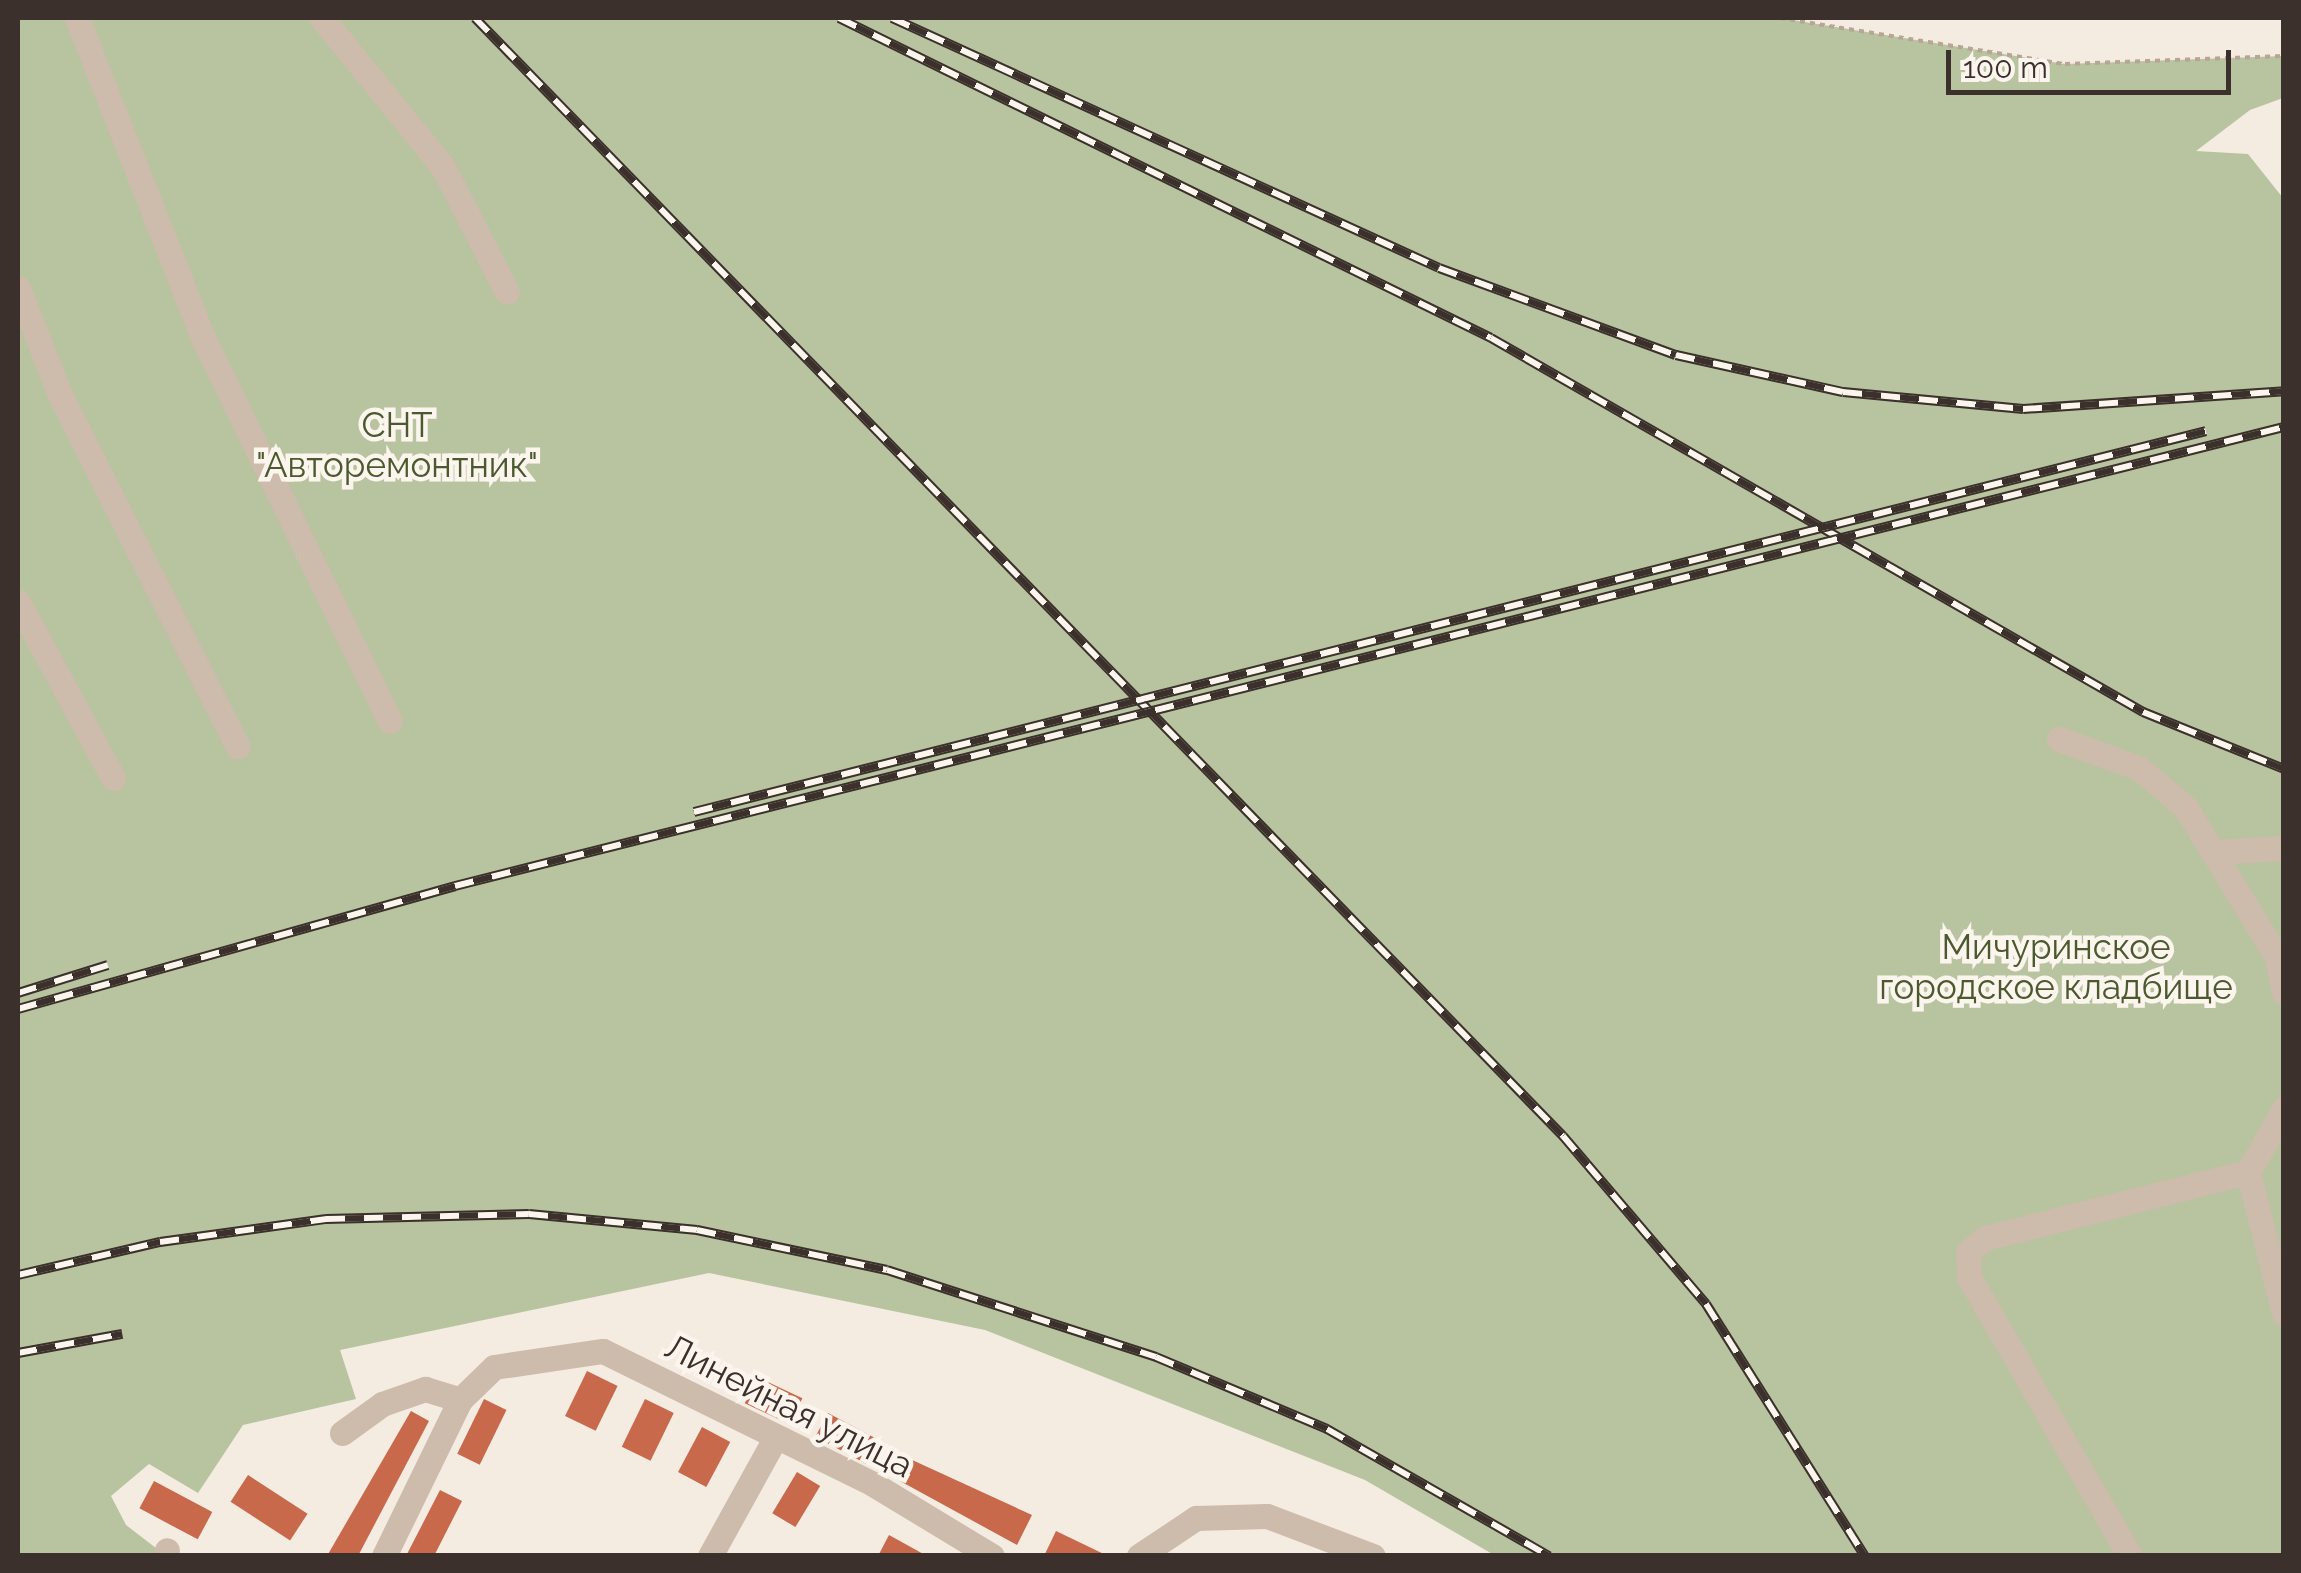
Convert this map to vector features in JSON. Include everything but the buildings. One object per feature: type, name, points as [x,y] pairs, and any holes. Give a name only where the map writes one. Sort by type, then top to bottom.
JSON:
[{"type":"street","points":[[77,18],[204,340],[390,721]]},
{"type":"street","points":[[322,18],[442,167],[507,292]]},
{"type":"street","points":[[18,288],[60,395],[238,747]]},
{"type":"street","points":[[18,602],[114,778]]},
{"type":"street","points":[[2060,740],[2138,768],[2186,808],[2277,958],[2284,992]]},
{"type":"street","points":[[2214,852],[2284,848]]},
{"type":"street","points":[[2130,1556],[1968,1278],[1968,1252],[1985,1238],[2248,1172],[2276,1146],[2284,1109]]},
{"type":"street","points":[[2248,1172],[2284,1313]]},
{"type":"street","name":"Линейная улица","points":[[460,1400],[494,1367],[604,1351],[982,1553]]},
{"type":"street","points":[[342,1433],[382,1404],[425,1389],[460,1400],[384,1556]]},
{"type":"street","points":[[710,1556],[774,1440]]},
{"type":"street","points":[[1140,1556],[1196,1518],[1267,1516],[1373,1556]]},
{"type":"path","points":[[1780,18],[2065,64],[2284,56]]},
{"type":"green space","points":[[18,18],[1780,18],[2065,64],[2283,56],[2283,98],[2250,110],[2196,151],[2248,154],[2283,198],[2283,1555],[1494,1555],[1365,1480],[985,1330],[709,1273],[340,1350],[356,1399],[243,1425],[198,1493],[149,1464],[111,1496],[126,1525],[165,1555],[18,1555]]},
{"type":"railway","points":[[475,18],[1563,1136],[1706,1304],[1865,1556]]},
{"type":"railway","points":[[839,18],[1491,338],[2143,712],[2284,769]]},
{"type":"railway","points":[[892,18],[1439,268],[1676,355],[1843,392],[2023,409],[2284,391]]},
{"type":"railway","points":[[18,1009],[455,886],[2284,427]]},
{"type":"railway","points":[[694,812],[2206,431]]},
{"type":"railway","points":[[18,993],[108,965]]},
{"type":"railway","points":[[18,1275],[160,1242],[326,1219],[529,1214],[697,1230],[887,1270],[1156,1357],[1327,1429],[1549,1556]]},
{"type":"railway","points":[[18,1353],[122,1334]]},
{"type":"park label","name":"СНТ \"Авторемонтник\"","points":[[397,445]]},
{"type":"park label","name":"Мичуринское городское кладбище","points":[[2056,967]]}]
